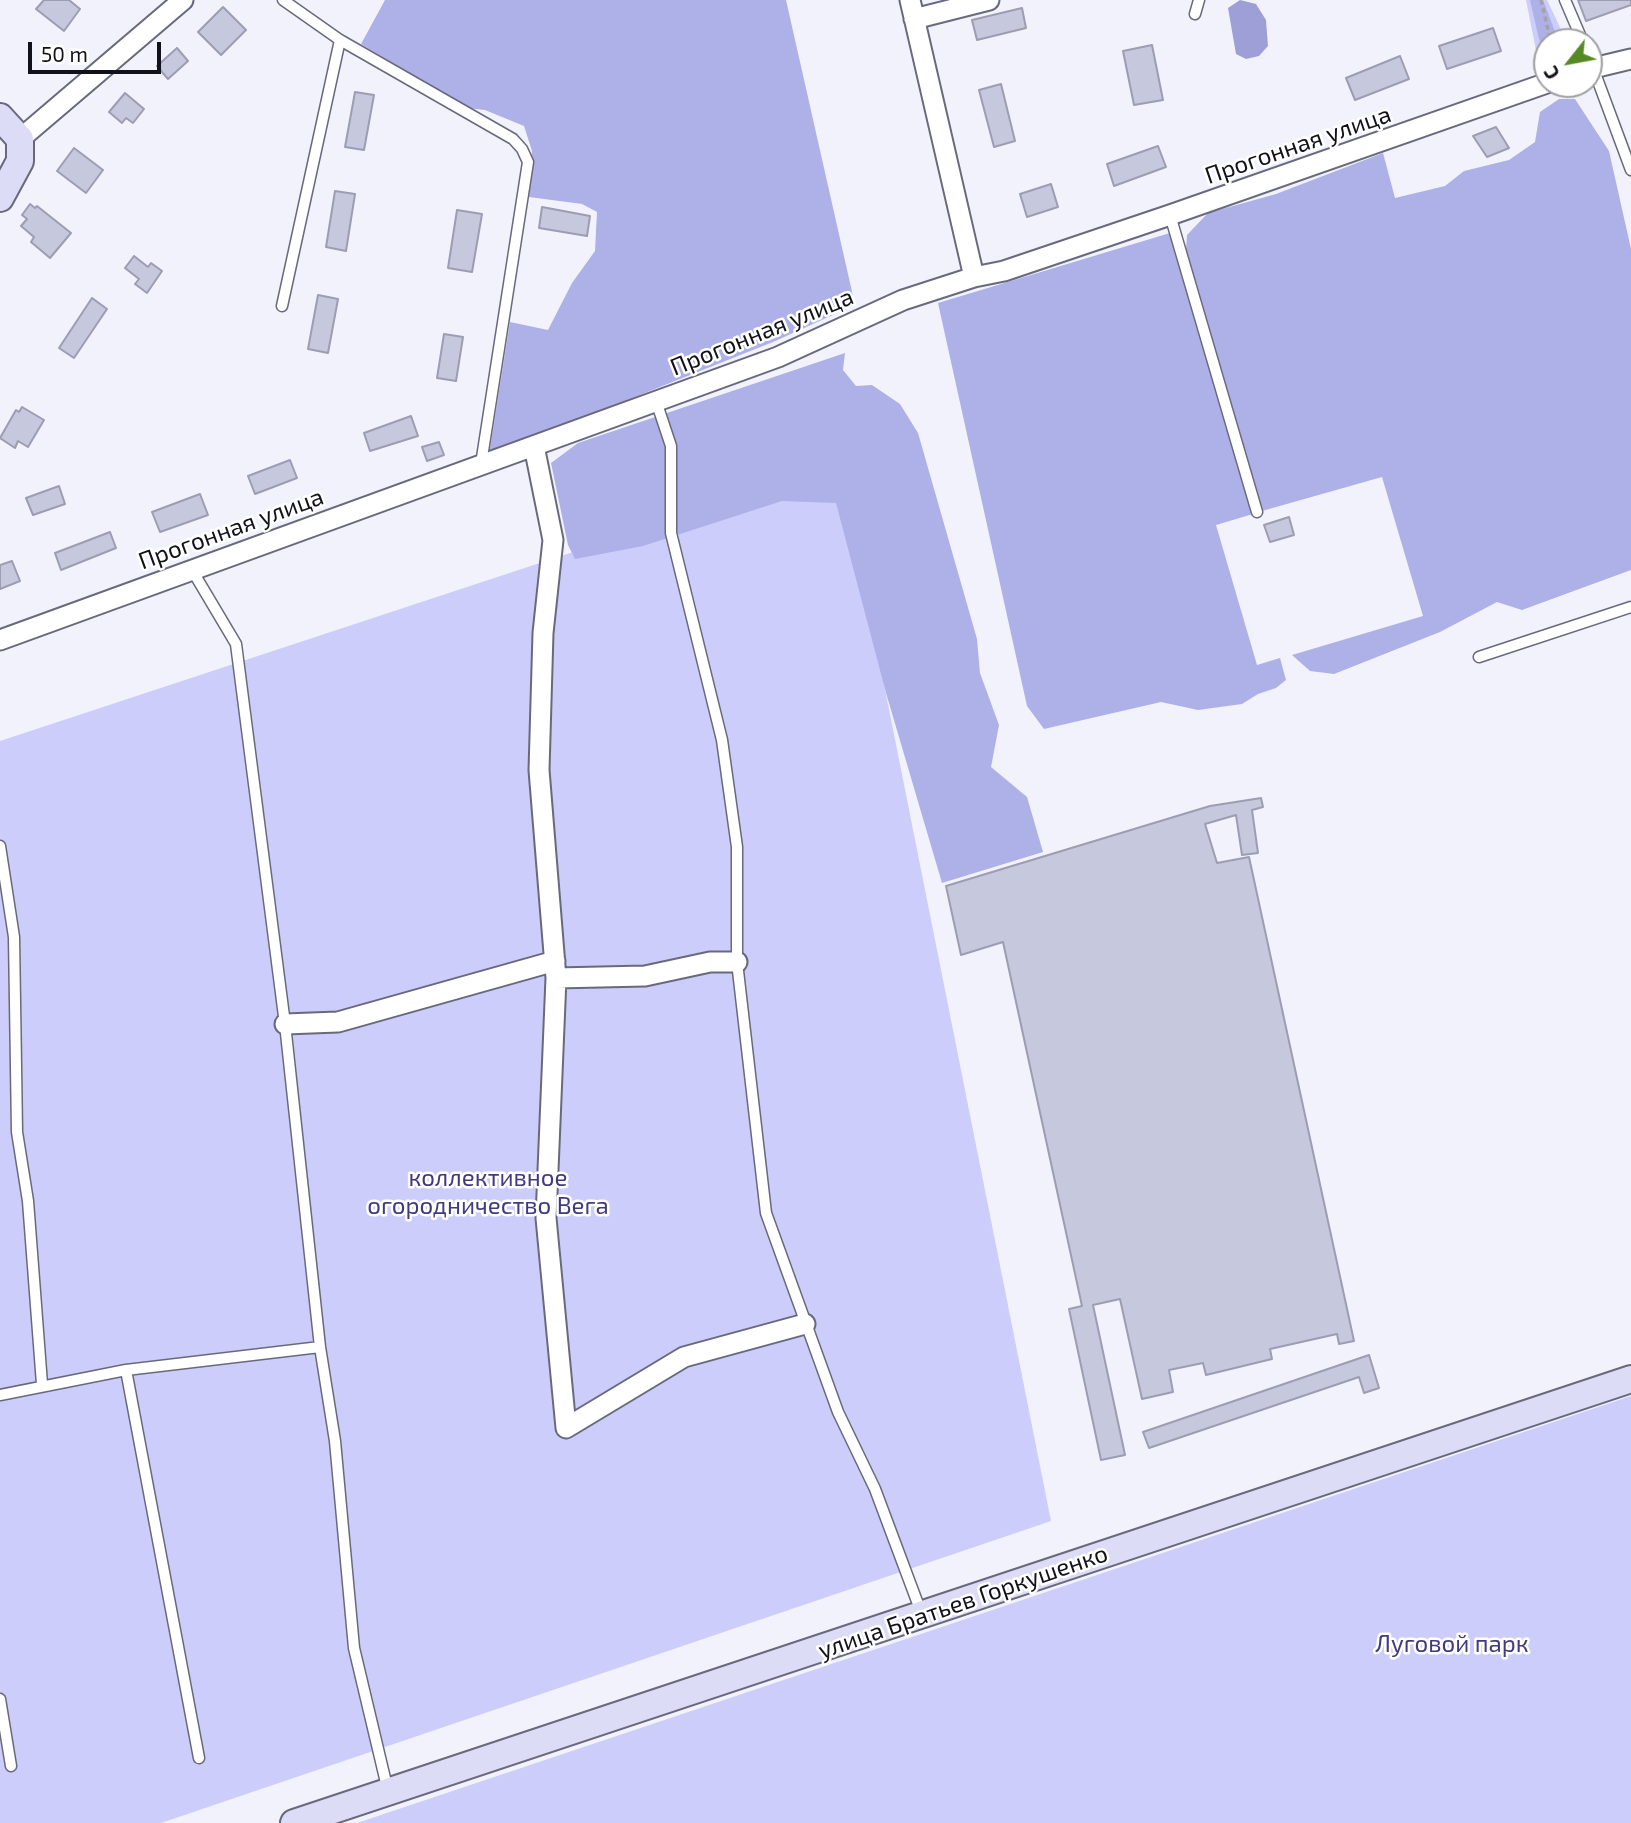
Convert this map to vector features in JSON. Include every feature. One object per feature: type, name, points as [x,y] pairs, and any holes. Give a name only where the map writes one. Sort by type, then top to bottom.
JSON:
[{"type":"street","points":[[20,139],[183,0]]},
{"type":"street","points":[[974,277],[912,10],[989,0]]},
{"type":"street","points":[[1603,63],[1631,59]]},
{"type":"street","name":"Прогонная улица","points":[[0,640],[778,357],[903,300],[974,277],[1004,271],[1533,88]]},
{"type":"street","points":[[0,117],[20,139],[20,161],[0,198]]},
{"type":"street","points":[[534,446],[553,540],[542,633],[538,771],[556,970],[546,1218],[566,1428],[684,1357],[805,1324]]},
{"type":"street","points":[[285,1024],[338,1022],[556,970],[645,976],[710,962],[737,962]]},
{"type":"street","name":"улица Братьев Горкушенко","points":[[294,1823],[1631,1379]]},
{"type":"lane","points":[[283,0],[340,40],[513,139],[522,149],[527,162],[481,464]]},
{"type":"lane","points":[[1195,14],[1199,0]]},
{"type":"lane","points":[[1565,0],[1577,28]]},
{"type":"lane","points":[[282,306],[340,40]]},
{"type":"lane","points":[[1602,98],[1627,167],[1631,170]]},
{"type":"lane","points":[[1170,215],[1257,512]]},
{"type":"lane","points":[[656,401],[671,446],[671,533],[692,611],[724,754],[737,847],[737,962],[766,1213],[838,1412],[875,1489],[923,1616]]},
{"type":"lane","points":[[192,570],[236,644],[285,1024],[320,1347],[335,1441],[354,1648],[388,1791]]},
{"type":"lane","points":[[1479,657],[1631,607]]},
{"type":"lane","points":[[0,846],[14,937],[17,1132],[28,1201],[42,1384]]},
{"type":"lane","points":[[0,1395],[42,1384],[126,1370],[320,1347]]},
{"type":"lane","points":[[126,1370],[199,1758]]},
{"type":"lane","points":[[0,1699],[11,1766]]},
{"type":"path","points":[[1541,0],[1548,28]]},
{"type":"green space","points":[[1526,0],[1547,0],[1560,28],[1533,28],[1533,35]]},
{"type":"green space","name":"коллективное огородничество Вега","points":[[840,464],[1051,1521],[161,1823],[0,1823],[0,741]]},
{"type":"green space","name":"Луговой парк","points":[[1631,1396],[1631,1823],[357,1823]]},
{"type":"shaded area","points":[[385,0],[786,0],[855,305],[773,342],[489,455],[510,322],[548,330],[572,283],[595,251],[597,212],[582,204],[529,197],[532,151],[524,126],[485,110],[467,108],[361,44]]},
{"type":"shaded area","points":[[1240,0],[1256,4],[1266,20],[1268,46],[1259,56],[1246,59],[1236,54],[1228,8]]},
{"type":"shaded area","points":[[1530,0],[1543,0],[1554,28],[1536,28]]},
{"type":"shaded area","points":[[1559,99],[1575,99],[1609,151],[1631,249],[1631,570],[1522,610],[1497,602],[1440,632],[1334,674],[1310,671],[1292,655],[1423,616],[1382,477],[1262,511],[1186,250],[1187,235],[1208,213],[1276,194],[1383,153],[1395,198],[1445,186],[1464,171],[1509,160],[1535,142],[1540,112]]},
{"type":"shaded area","points":[[1170,233],[1253,514],[1216,525],[1257,665],[1280,658],[1286,680],[1276,688],[1258,694],[1242,704],[1198,710],[1161,702],[1044,729],[1027,706],[938,303]]},
{"type":"shaded area","points":[[845,353],[843,370],[856,386],[872,385],[900,404],[918,433],[977,639],[980,673],[999,725],[991,767],[1027,797],[1043,852],[942,883],[886,693],[836,503],[782,501],[643,546],[575,559],[568,545],[551,463],[578,443]]},
{"type":"building","points":[[44,0],[69,0],[80,9],[64,31],[36,9]]},
{"type":"building","points":[[1578,0],[1631,0],[1631,5],[1586,21]]},
{"type":"building","points":[[223,7],[246,30],[221,55],[198,32]]},
{"type":"building","points":[[1022,8],[1026,28],[977,40],[972,20]]},
{"type":"building","points":[[1493,28],[1501,51],[1447,69],[1439,46]]},
{"type":"building","points":[[1152,45],[1163,100],[1134,105],[1123,51]]},
{"type":"building","points":[[177,48],[188,61],[168,79],[157,66]]},
{"type":"building","points":[[1400,56],[1409,79],[1355,100],[1346,78]]},
{"type":"building","points":[[1001,84],[1015,141],[994,147],[979,90]]},
{"type":"building","points":[[355,92],[374,95],[364,150],[345,147]]},
{"type":"building","points":[[125,93],[144,109],[133,123],[126,118],[122,123],[109,112]]},
{"type":"building","points":[[1496,127],[1509,148],[1487,157],[1473,136]]},
{"type":"building","points":[[1158,146],[1166,167],[1114,186],[1107,164]]},
{"type":"building","points":[[74,148],[103,170],[86,193],[57,171]]},
{"type":"building","points":[[1051,184],[1058,207],[1027,217],[1020,194]]},
{"type":"building","points":[[335,191],[355,194],[346,251],[326,247]]},
{"type":"building","points":[[30,204],[35,208],[37,206],[71,233],[50,258],[31,242],[34,237],[21,226],[27,219],[22,215]]},
{"type":"building","points":[[542,207],[590,216],[587,236],[539,228]]},
{"type":"building","points":[[457,210],[482,214],[472,272],[448,268]]},
{"type":"building","points":[[134,256],[148,267],[151,263],[162,271],[147,293],[135,284],[139,279],[125,268]]},
{"type":"building","points":[[318,295],[338,299],[328,353],[308,349]]},
{"type":"building","points":[[92,298],[107,309],[74,358],[59,348]]},
{"type":"building","points":[[444,334],[463,337],[456,381],[437,378]]},
{"type":"building","points":[[22,407],[44,420],[28,447],[18,441],[15,448],[0,438],[16,410],[19,412]]},
{"type":"building","points":[[411,416],[418,436],[370,451],[364,433]]},
{"type":"building","points":[[439,442],[444,455],[427,461],[422,447]]},
{"type":"building","points":[[290,460],[297,478],[255,494],[248,476]]},
{"type":"building","points":[[59,486],[65,504],[33,515],[26,498]]},
{"type":"building","points":[[200,494],[208,515],[160,532],[152,512]]},
{"type":"building","points":[[1289,517],[1294,535],[1270,542],[1264,525]]},
{"type":"building","points":[[110,532],[116,548],[61,570],[55,553]]},
{"type":"building","points":[[12,561],[20,581],[0,589],[0,565]]},
{"type":"building","points":[[1261,798],[1263,807],[1252,810],[1258,853],[1242,855],[1236,815],[1205,824],[1217,863],[1249,857],[1354,1341],[1339,1344],[1337,1334],[1270,1349],[1272,1359],[1206,1375],[1203,1363],[1169,1370],[1173,1392],[1142,1399],[1120,1299],[1093,1305],[1125,1455],[1101,1460],[1069,1309],[1082,1306],[1003,942],[961,955],[946,886],[1210,806]]},
{"type":"building","points":[[1369,1355],[1379,1388],[1364,1393],[1359,1377],[1149,1448],[1143,1432]]}]
